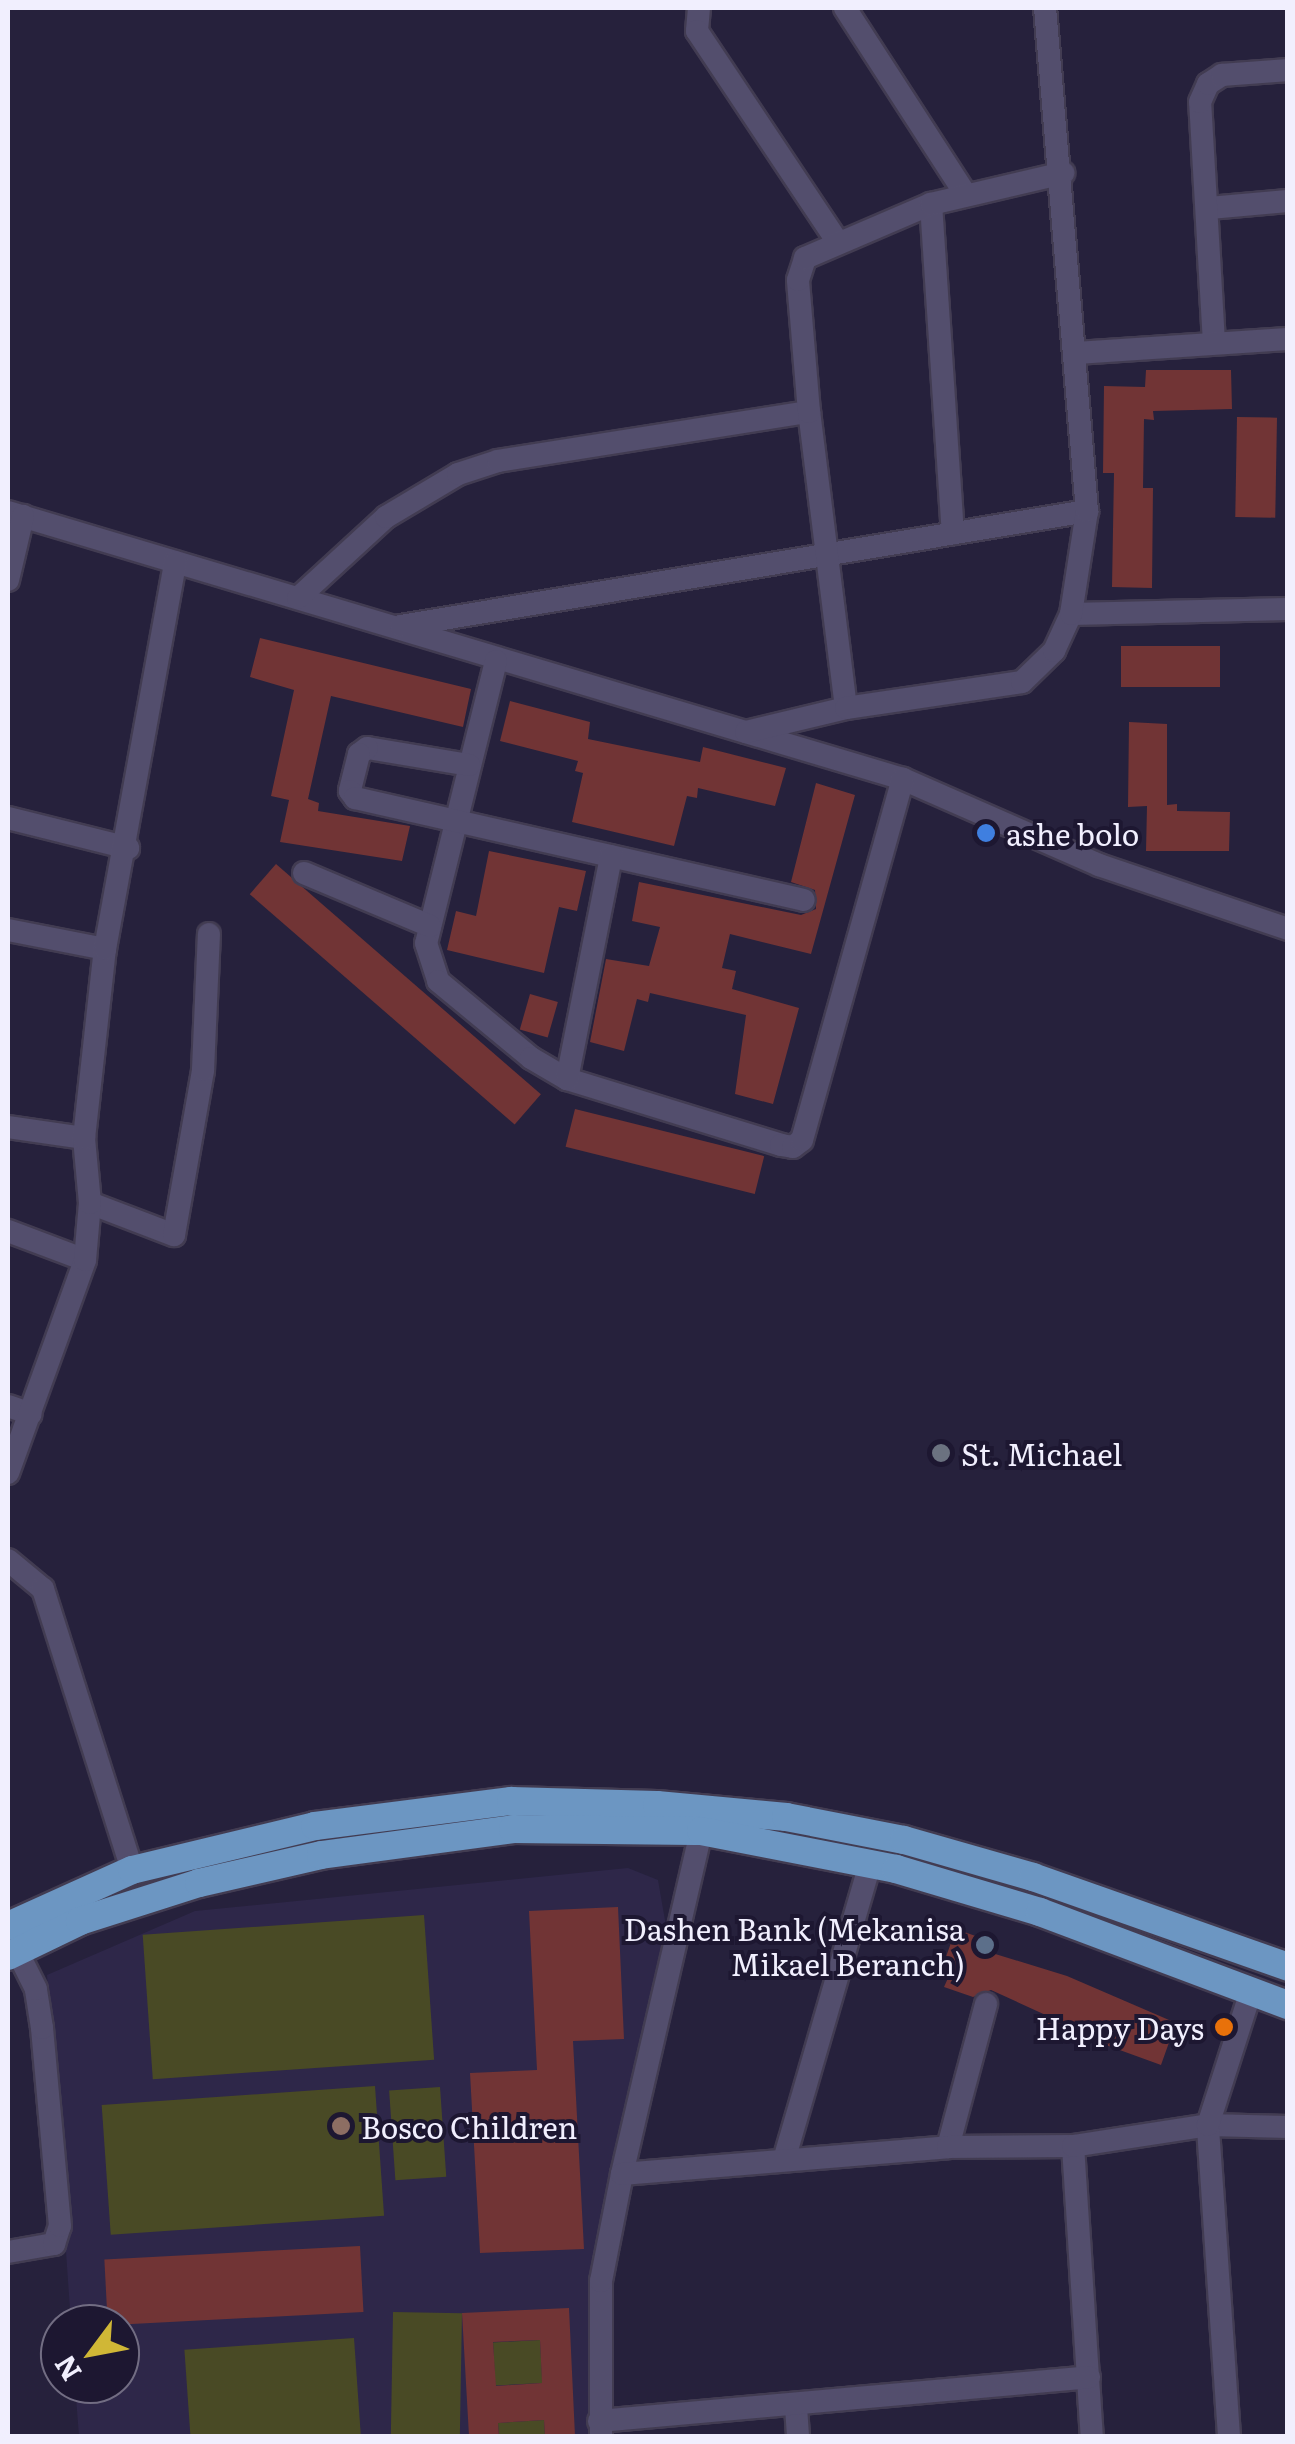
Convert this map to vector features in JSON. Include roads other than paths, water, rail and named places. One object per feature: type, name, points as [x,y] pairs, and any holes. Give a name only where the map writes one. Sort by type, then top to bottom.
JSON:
[{"type":"main road","points":[[11,1944],[132,1870],[315,1826],[510,1801],[786,1817],[904,1840],[1033,1878],[1288,1968]]},
{"type":"main road","points":[[782,1847],[786,1817]]},
{"type":"main road","points":[[11,1944],[164,1894],[321,1854],[513,1830],[701,1832],[870,1864],[1040,1912],[1288,2005]]},
{"type":"street","points":[[699,8],[697,31],[837,241]]},
{"type":"street","points":[[845,8],[966,195]]},
{"type":"street","points":[[744,732],[846,708],[1022,682],[1054,650],[1071,614],[1087,512],[1063,173],[1045,8]]},
{"type":"street","points":[[1214,343],[1200,102],[1208,84],[1222,75],[1288,70]]},
{"type":"street","points":[[846,708],[809,412],[798,280],[806,258],[837,241],[930,204],[1063,173]]},
{"type":"street","points":[[1209,208],[1288,201]]},
{"type":"street","points":[[930,204],[953,533]]},
{"type":"street","points":[[1076,354],[1288,339]]},
{"type":"street","points":[[298,598],[386,518],[458,474],[498,461],[809,412]]},
{"type":"street","points":[[397,627],[1087,512]]},
{"type":"street","points":[[8,580],[15,514],[397,627],[496,661],[904,778],[1099,865],[1288,929]]},
{"type":"street","points":[[8,1474],[85,1260],[90,1204],[84,1138],[105,950],[128,848],[175,562]]},
{"type":"street","points":[[1071,614],[1288,609]]},
{"type":"street","points":[[496,661],[430,926],[427,962],[438,981],[531,1058],[568,1079],[781,1145],[793,1147],[802,1140],[904,778]]},
{"type":"street","points":[[469,765],[367,748],[359,754],[350,791],[355,798],[456,817],[804,900]]},
{"type":"street","points":[[8,818],[128,848]]},
{"type":"street","points":[[568,1079],[611,856]]},
{"type":"street","points":[[304,872],[430,926]]},
{"type":"street","points":[[8,930],[105,950]]},
{"type":"street","points":[[90,1204],[174,1235],[203,1070],[209,934]]},
{"type":"street","points":[[8,1128],[84,1138]]},
{"type":"street","points":[[8,1232],[85,1260]]},
{"type":"street","points":[[8,1406],[32,1414]]},
{"type":"street","points":[[8,1560],[43,1590],[132,1870]]},
{"type":"street","points":[[701,1832],[601,2281],[600,2429],[1089,2376]]},
{"type":"street","points":[[784,2160],[870,1864]]},
{"type":"street","points":[[8,2252],[54,2244],[60,2226],[36,1989],[11,1944]]},
{"type":"street","points":[[1229,2436],[1208,2125],[1251,1991]]},
{"type":"street","points":[[948,2147],[986,2004]]},
{"type":"street","points":[[622,2174],[948,2147],[1073,2146],[1208,2125],[1288,2127]]},
{"type":"street","points":[[1073,2146],[1092,2436]]},
{"type":"street","points":[[796,2407],[798,2436]]},
{"type":"place","name":"ashe bolo","points":[[986,833]]},
{"type":"place","name":"St. Michael","points":[[941,1453]]},
{"type":"place","name":"Dashen Bank (Mekanisa Mikael Beranch)","points":[[985,1945]]},
{"type":"place","name":"Happy Days","points":[[1224,2027]]},
{"type":"place","name":"Bosco Children","points":[[341,2126]]}]
